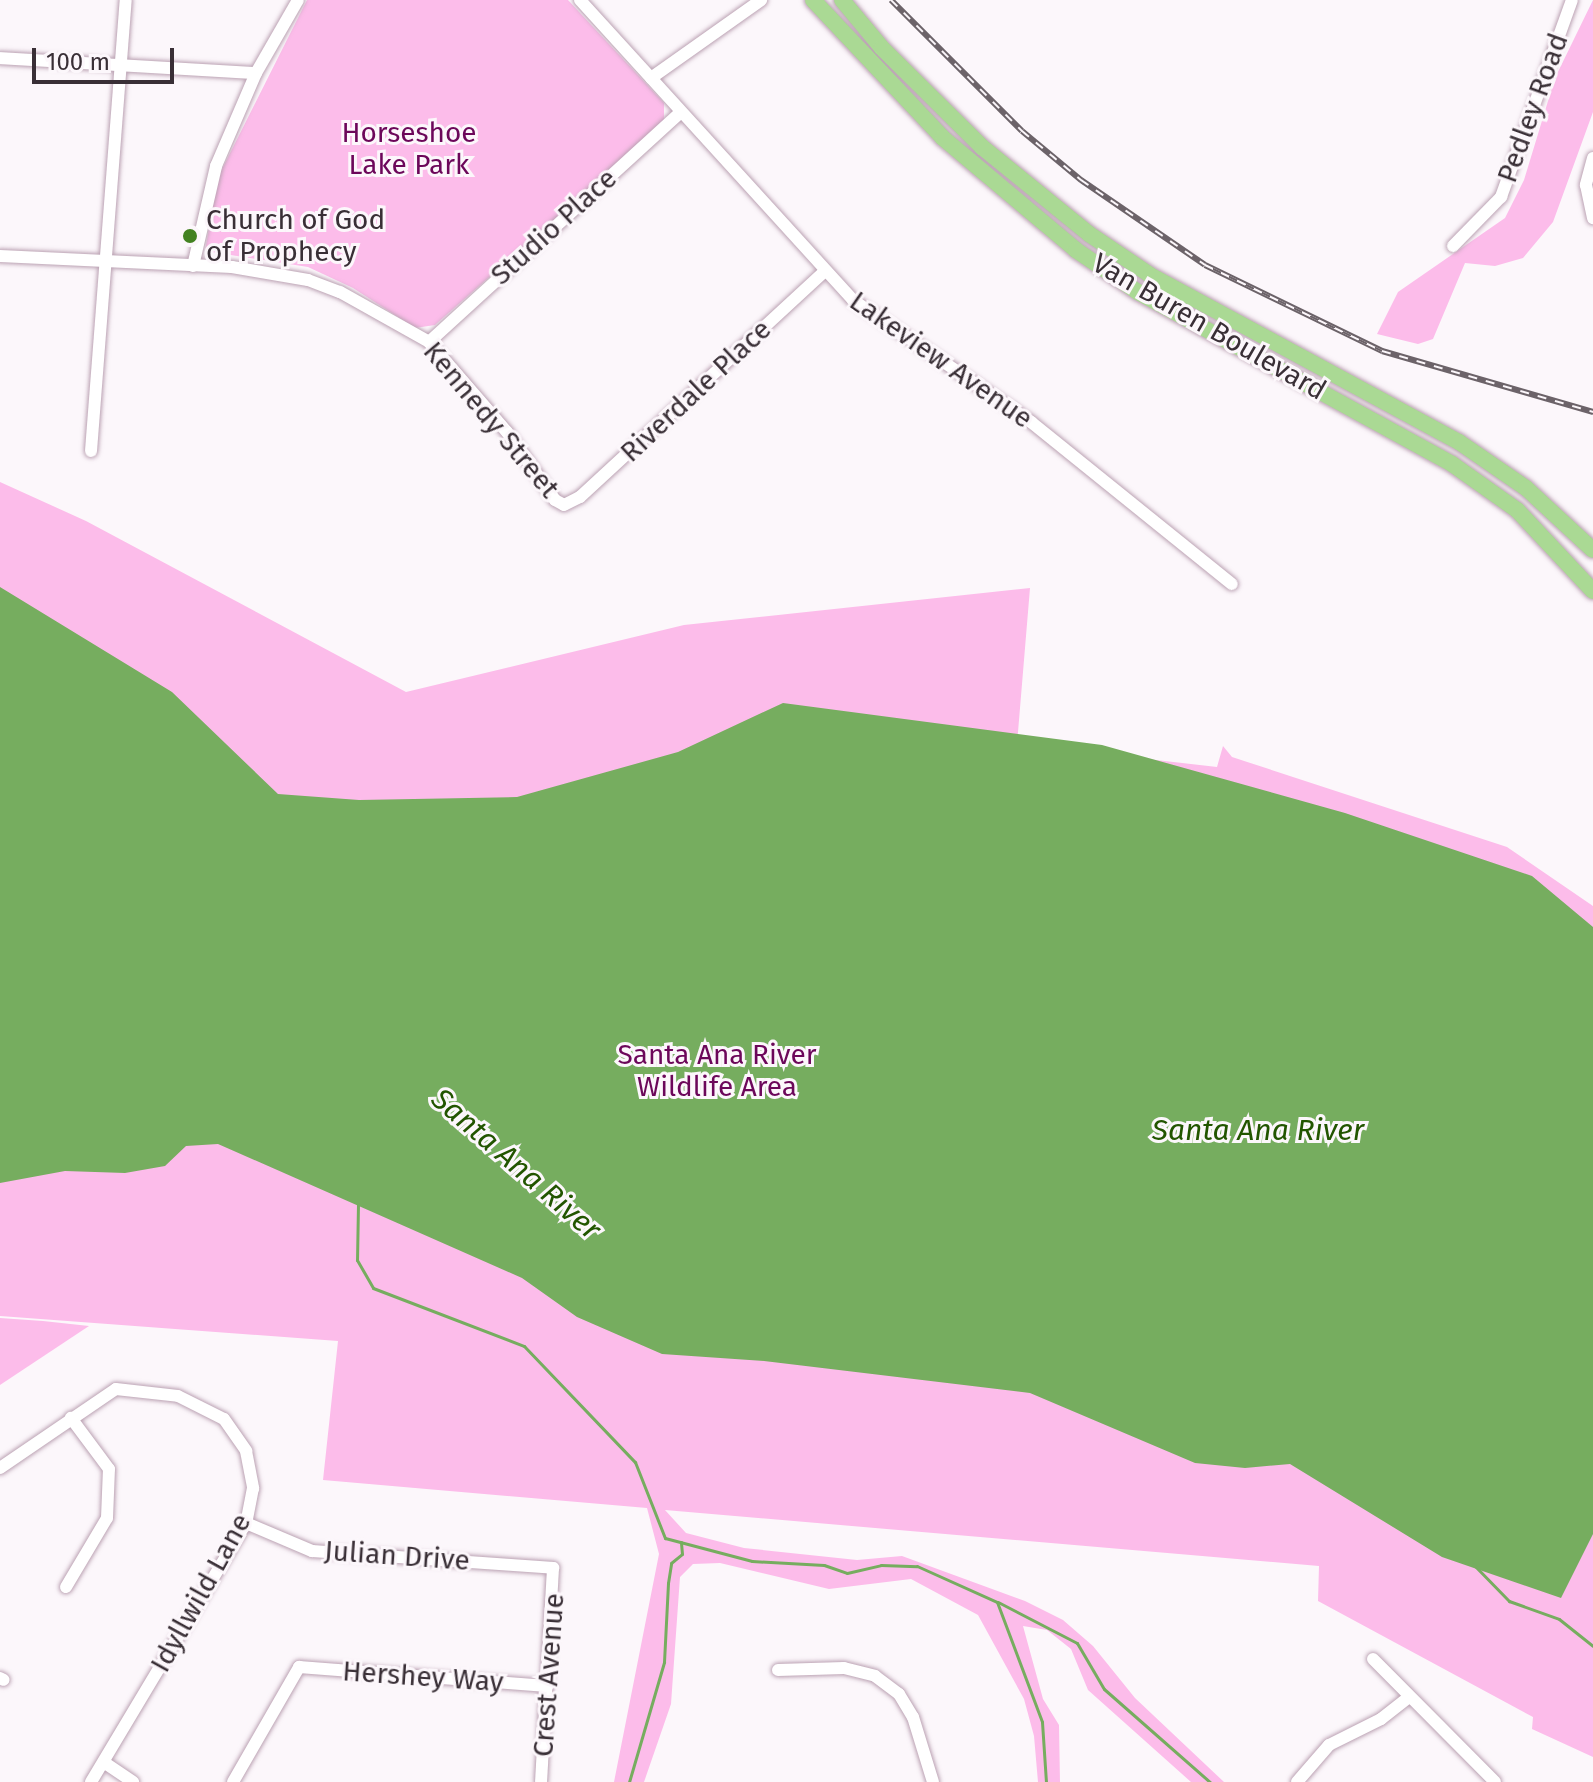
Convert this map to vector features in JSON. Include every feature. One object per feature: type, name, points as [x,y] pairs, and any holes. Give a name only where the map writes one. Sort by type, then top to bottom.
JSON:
[{"type":"main road","name":"Van Buren Boulevard","points":[[813,0],[943,138],[1076,250],[1138,292],[1452,464],[1517,510],[1593,591]]},
{"type":"main road","name":"Van Buren Boulevard","points":[[842,0],[882,48],[982,147],[1089,234],[1164,282],[1459,442],[1526,488],[1593,550]]},
{"type":"street","points":[[91,451],[126,0]]},
{"type":"street","points":[[193,266],[205,201],[256,73],[298,0]]},
{"type":"street","name":"Lakeview Avenue","points":[[580,0],[824,272],[906,340],[1031,422],[1232,584]]},
{"type":"street","points":[[651,78],[761,0]]},
{"type":"street","name":"Pedley Road","points":[[1453,246],[1501,197],[1572,0]]},
{"type":"street","points":[[0,58],[256,73]]},
{"type":"street","name":"Studio Place","points":[[429,342],[680,113]]},
{"type":"street","points":[[1593,158],[1586,185],[1593,218]]},
{"type":"street","name":"Kennedy Street","points":[[0,256],[193,266],[308,280],[363,303],[429,342],[507,432],[555,500],[564,505]]},
{"type":"street","name":"Riverdale Place","points":[[564,505],[580,497],[824,272]]},
{"type":"street","name":"Idyllwild Lane","points":[[0,1468],[116,1389],[178,1396],[224,1419],[246,1451],[253,1488],[246,1523],[91,1782]]},
{"type":"street","points":[[66,1587],[107,1518],[109,1469],[71,1418]]},
{"type":"street","name":"Julian Drive","points":[[246,1523],[312,1551],[553,1568]]},
{"type":"street","name":"Crest Avenue","points":[[541,1782],[553,1568]]},
{"type":"street","points":[[1373,1659],[1495,1782]]},
{"type":"street","name":"Hershey Way","points":[[233,1782],[299,1667],[547,1686]]},
{"type":"street","points":[[778,1670],[844,1668],[875,1676],[899,1694],[913,1717],[931,1782]]},
{"type":"street","points":[[1297,1782],[1329,1745],[1381,1719],[1409,1697]]},
{"type":"street","points":[[105,1763],[133,1782]]},
{"type":"green space","name":"Horseshoe Lake Park","points":[[307,0],[568,0],[664,103],[664,123],[435,325],[415,328],[353,288],[308,267],[205,251],[218,177]]},
{"type":"green space","points":[[1593,0],[1593,112],[1553,222],[1523,258],[1495,266],[1465,263],[1433,339],[1418,344],[1377,334],[1398,292],[1505,218],[1524,180],[1555,78]]},
{"type":"green space","name":"Santa Ana River","points":[[0,482],[86,521],[406,692],[684,625],[1030,588],[1017,744],[1217,767],[1223,746],[1232,757],[1507,847],[1593,906],[1593,1757],[1532,1729],[1533,1717],[1318,1601],[1319,1566],[665,1510],[686,1533],[744,1548],[857,1560],[902,1556],[1025,1601],[1063,1620],[1093,1646],[1135,1698],[1224,1782],[1191,1782],[1088,1690],[1071,1649],[1047,1630],[1023,1626],[1043,1699],[1059,1725],[1060,1782],[1038,1782],[1034,1736],[1024,1699],[978,1615],[911,1579],[829,1589],[720,1563],[693,1564],[680,1577],[671,1704],[644,1782],[614,1782],[659,1554],[647,1508],[323,1480],[338,1341],[0,1316]]},
{"type":"green space","points":[[0,1318],[43,1321],[89,1326],[0,1385]]},
{"type":"water","name":"Santa Ana River","points":[[0,587],[172,692],[278,794],[359,800],[517,797],[678,752],[783,703],[1102,745],[1345,813],[1532,876],[1593,927],[1593,1534],[1561,1598],[1442,1557],[1290,1464],[1245,1468],[1195,1463],[1030,1393],[764,1361],[662,1354],[577,1317],[522,1278],[218,1144],[186,1146],[165,1166],[125,1173],[65,1171],[0,1183]]},
{"type":"waterway","points":[[358,1204],[357,1260],[373,1288],[524,1346],[635,1462],[665,1538],[752,1561],[824,1565],[847,1573],[881,1565],[917,1566],[997,1602],[1042,1722],[1046,1782]]},
{"type":"waterway","points":[[629,1782],[664,1662],[668,1583],[671,1563],[682,1554],[681,1542]]},
{"type":"waterway","points":[[1473,1564],[1509,1601],[1559,1619],[1593,1646]]},
{"type":"waterway","points":[[998,1602],[1077,1643],[1104,1689],[1210,1782]]},
{"type":"railway","points":[[891,0],[1022,131],[1081,180],[1205,265],[1382,351],[1593,412]]},
{"type":"place","name":"Church of God of Prophecy","points":[[190,236]]},
{"type":"park label","name":"Santa Ana River Wildlife Area","points":[[717,1071]]}]
